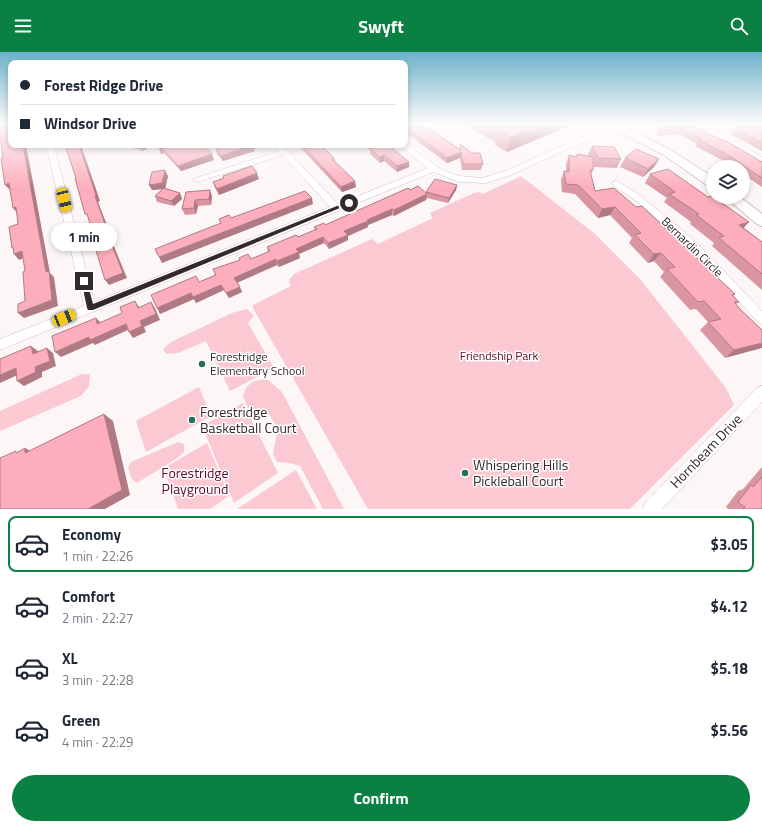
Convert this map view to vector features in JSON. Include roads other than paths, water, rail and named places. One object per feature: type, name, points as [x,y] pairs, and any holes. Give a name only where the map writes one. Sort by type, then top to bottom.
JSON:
[{"type":"main road","points":[[654,145],[706,178]]},
{"type":"main road","points":[[670,145],[706,168]]},
{"type":"main road","points":[[750,199],[762,208]]},
{"type":"main road","points":[[741,204],[762,221]]},
{"type":"street","points":[[407,148],[433,169],[446,176],[465,180],[483,181],[495,179],[568,145]]},
{"type":"street","points":[[736,145],[762,160]]},
{"type":"street","points":[[51,148],[90,308]]},
{"type":"street","points":[[197,179],[281,148],[336,208]]},
{"type":"street","points":[[0,345],[433,169]]},
{"type":"street","name":"Bernardin Circle","points":[[616,183],[690,242],[762,319]]},
{"type":"street","name":"Hornbeam Drive","points":[[650,509],[762,392]]},
{"type":"place","name":"Forestridge Elementary School","points":[[202,364]]},
{"type":"place","name":"Forestridge Basketball Court","points":[[192,420]]},
{"type":"place","name":"Whispering Hills Pickleball Court","points":[[465,473]]},
{"type":"park label","name":"Friendship Park","points":[[499,356]]},
{"type":"park label","name":"Forestridge Playground","points":[[195,482]]}]
